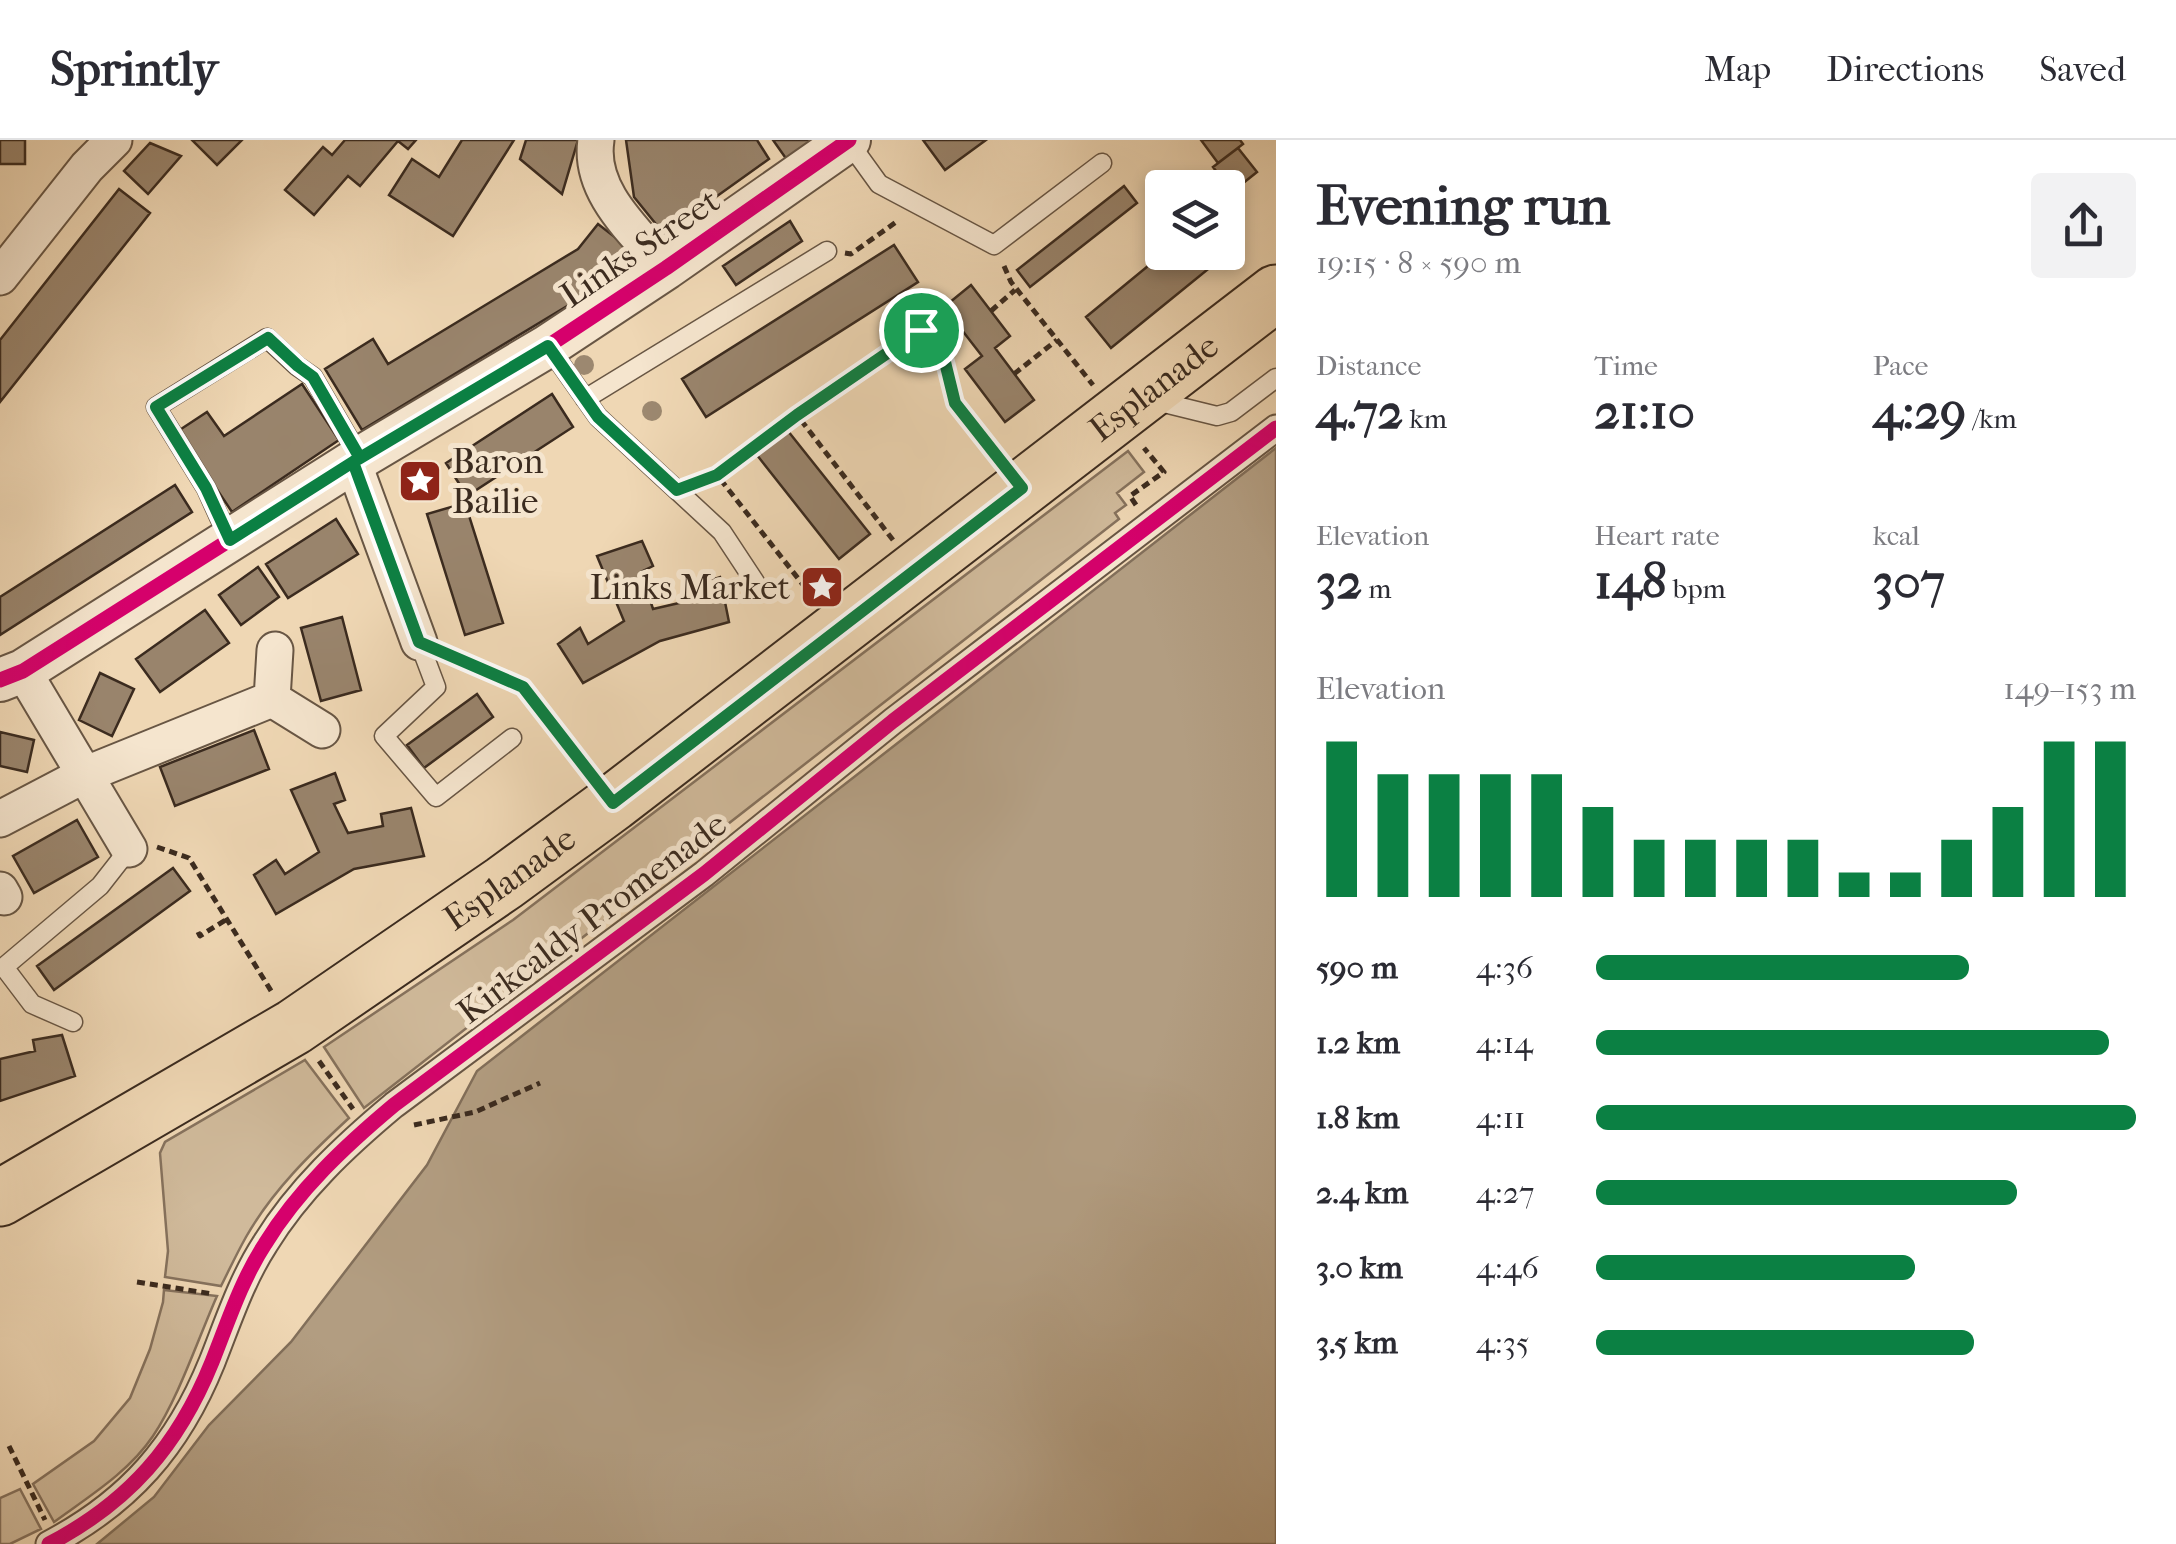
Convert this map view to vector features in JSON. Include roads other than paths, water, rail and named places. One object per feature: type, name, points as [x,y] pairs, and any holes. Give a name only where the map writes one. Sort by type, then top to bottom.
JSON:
[{"type":"main road","name":"Esplanade","points":[[0,1198],[294,1027],[504,883],[1276,294]]},
{"type":"street","points":[[0,277],[114,140]]},
{"type":"street","points":[[596,140],[594,156],[607,198],[666,268]]},
{"type":"street","name":"Links Street","points":[[129,850],[84,775],[11,676],[356,460],[548,346],[849,140]]},
{"type":"street","name":"Kirkcaldy Promenade","points":[[52,1542],[80,1527],[131,1488],[172,1441],[210,1367],[236,1298],[266,1242],[316,1177],[367,1128],[704,874],[908,710],[1276,428]]},
{"type":"street","points":[[356,460],[419,642]]},
{"type":"street","points":[[272,699],[275,650]]},
{"type":"street","points":[[272,699],[322,730]]},
{"type":"street","points":[[0,819],[84,775],[272,699]]},
{"type":"lane","points":[[849,140],[879,184],[994,245],[1102,163]]},
{"type":"lane","points":[[586,399],[828,251]]},
{"type":"lane","points":[[230,540],[206,488],[156,407],[268,338],[313,377],[356,460]]},
{"type":"lane","points":[[548,346],[598,417],[722,532],[756,582]]},
{"type":"lane","points":[[1140,397],[1217,416],[1230,412],[1276,378]]},
{"type":"lane","points":[[419,642],[436,687],[384,736],[436,797],[512,738]]},
{"type":"lane","points":[[73,1022],[32,1004],[4,967],[100,886],[129,850]]},
{"type":"place","name":"Baron Bailie","points":[[420,481]]},
{"type":"place","name":"Links Market","points":[[822,587]]}]
